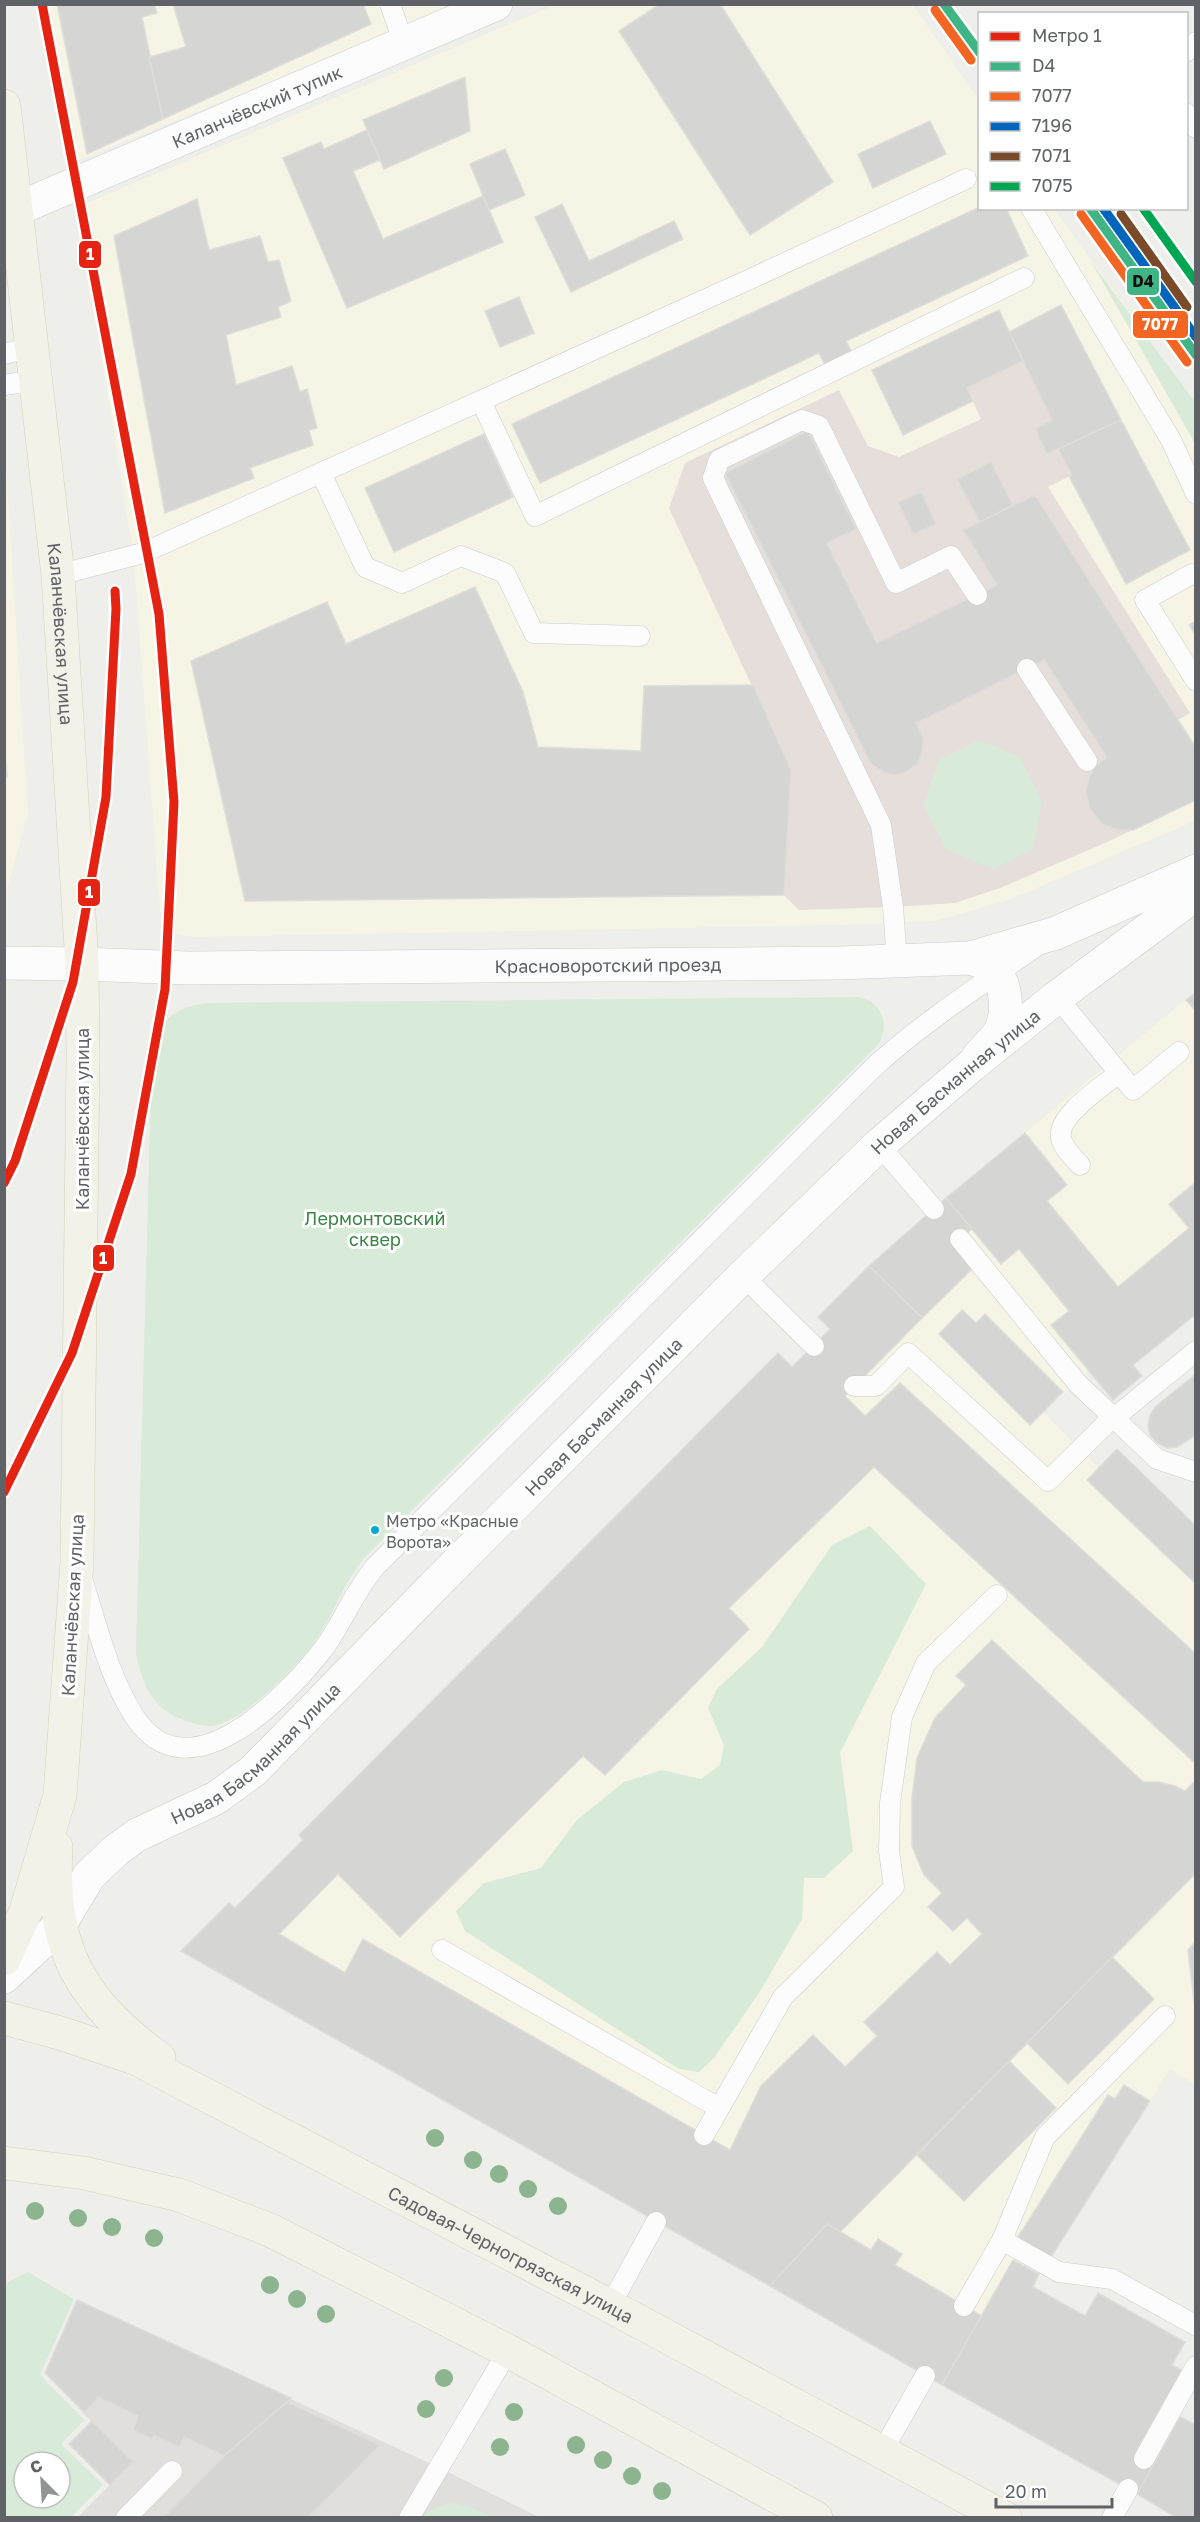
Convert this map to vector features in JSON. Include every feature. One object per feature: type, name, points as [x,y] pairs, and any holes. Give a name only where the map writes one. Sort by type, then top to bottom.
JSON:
[{"type":"main road","name":"Каланчёвский тупик","points":[[17,210],[496,4]]},
{"type":"main road","name":"Каланчёвская улица","points":[[4,106],[7,156],[17,210],[18,351],[37,380],[58,574],[82,964],[83,1057],[76,1562],[60,1795],[26,1911],[4,1959]]},
{"type":"main road","name":"Красноворотский проезд","points":[[4,963],[245,967],[897,961],[983,966],[1196,871]]},
{"type":"main road","name":"Новая Басманная улица","points":[[4,1977],[59,1926],[89,1876],[115,1851],[137,1835],[216,1797],[253,1771],[743,1276],[879,1145],[972,1065],[1057,997],[1196,894]]},
{"type":"main road","points":[[972,1065],[999,1033],[1005,1011],[1005,991],[983,966]]},
{"type":"main road","points":[[60,1795],[54,1881],[59,1926],[70,1960],[88,1991],[112,2019],[142,2046],[228,2108]]},
{"type":"main road","name":"Садовая-Черногрязская улица","points":[[4,2018],[60,2033],[135,2058],[610,2306],[1005,2517]]},
{"type":"main road","points":[[4,2163],[84,2173],[179,2194],[270,2230],[508,2351],[816,2517]]},
{"type":"lane","points":[[390,4],[404,44]]},
{"type":"lane","points":[[58,574],[143,553],[966,179]]},
{"type":"lane","points":[[1032,210],[1171,440],[1196,494]]},
{"type":"lane","points":[[481,401],[535,516],[1024,278]]},
{"type":"lane","points":[[4,385],[37,380]]},
{"type":"lane","points":[[897,961],[893,907],[881,825],[713,478],[719,460],[802,420],[819,426],[896,582],[951,556],[977,595]]},
{"type":"lane","points":[[321,473],[365,567],[402,583],[461,556],[505,573],[534,633],[640,636]]},
{"type":"lane","points":[[1192,574],[1145,600],[1196,681]]},
{"type":"lane","points":[[1026,669],[1087,761]]},
{"type":"lane","points":[[76,1562],[121,1690],[135,1717],[142,1725],[166,1743],[180,1747],[200,1747],[238,1732],[255,1719],[308,1668],[326,1645],[355,1593],[375,1567],[858,1083],[908,1036],[955,1001],[983,966]]},
{"type":"lane","points":[[1057,997],[1133,1090],[1179,1052]]},
{"type":"lane","points":[[1080,1165],[1065,1147],[1061,1137],[1061,1126],[1067,1116],[1119,1073]]},
{"type":"lane","points":[[879,1145],[934,1209]]},
{"type":"lane","points":[[960,1239],[1078,1384],[1157,1459],[1196,1472]]},
{"type":"lane","points":[[743,1276],[814,1346]]},
{"type":"lane","points":[[854,1386],[876,1386],[908,1353],[1048,1481],[1114,1417],[1196,1351]]},
{"type":"lane","points":[[704,2134],[783,1997],[894,1887],[889,1851],[890,1803],[902,1717],[926,1663],[997,1595]]},
{"type":"lane","points":[[442,1950],[719,2108]]},
{"type":"lane","points":[[964,2306],[1002,2240],[1045,2137],[1165,2016]]},
{"type":"lane","points":[[610,2306],[656,2222]]},
{"type":"lane","points":[[1002,2240],[1059,2272],[1112,2279],[1195,2324],[1196,2335]]},
{"type":"lane","points":[[409,2517],[508,2351]]},
{"type":"lane","points":[[1144,2459],[1187,2399],[1196,2366]]},
{"type":"lane","points":[[882,2452],[925,2376]]},
{"type":"lane","points":[[126,2517],[172,2471]]},
{"type":"lane","points":[[1112,2517],[1128,2488]]},
{"type":"shaded area","points":[[38,4],[456,5],[70,164]]},
{"type":"shaded area","points":[[555,5],[913,5],[978,99],[978,210],[1055,210],[1195,402],[1195,821],[1006,901],[935,921],[840,925],[194,937],[179,935],[170,929],[160,912],[133,550],[77,207]]},
{"type":"shaded area","points":[[1023,361],[1052,420],[1035,429],[1047,454],[1058,449],[1072,475],[1048,487],[1190,713],[1178,720],[1195,800],[1105,843],[1000,888],[955,903],[799,910],[784,895],[791,770],[669,508],[685,463],[839,390],[868,446],[899,457],[981,419],[967,388]]},
{"type":"shaded area","points":[[4,432],[28,814],[5,897],[4,897]]},
{"type":"shaded area","points":[[1195,992],[1195,1314],[1134,1365],[1142,1376],[1113,1400],[1089,1371],[1043,1412],[1099,1468],[1195,1526],[1195,2085],[1170,2069],[1033,2286],[1084,2316],[1098,2293],[1185,2342],[1172,2364],[1182,2370],[1136,2453],[1154,2464],[1137,2494],[181,1951],[229,1903],[235,1908],[303,1840],[299,1835],[778,1353],[792,1366],[830,1330],[818,1317],[869,1266],[946,1198]]},
{"type":"shaded area","points":[[77,2300],[440,2468],[539,2517],[78,2517],[110,2485],[69,2444],[91,2421],[45,2373]]},
{"type":"green space","points":[[1092,263],[1195,402],[1195,446],[1192,438]]},
{"type":"green space","points":[[979,740],[1020,757],[1042,802],[1033,849],[993,869],[946,849],[923,805],[939,760]]},
{"type":"green space","name":"Лермонтовский сквер","points":[[859,997],[873,1004],[882,1016],[883,1031],[877,1046],[364,1558],[318,1637],[285,1676],[254,1704],[224,1723],[211,1726],[194,1723],[164,1709],[146,1686],[136,1654],[152,1049],[159,1030],[165,1022],[178,1011],[207,1003]]},
{"type":"green space","points":[[870,1526],[926,1584],[840,1753],[853,1851],[824,1878],[804,1878],[802,1919],[761,1990],[714,2058],[699,2072],[679,2069],[465,1931],[456,1911],[484,1883],[541,1868],[577,1820],[624,1782],[662,1770],[701,1779],[720,1765],[724,1745],[708,1708],[717,1689],[762,1647],[832,1545]]},
{"type":"green space","points":[[28,2272],[74,2299],[40,2375],[84,2420],[61,2444],[67,2450],[12,2450],[12,2510],[72,2510],[72,2455],[103,2485],[71,2517],[5,2517],[5,2287],[9,2281]]},
{"type":"green space","points":[[449,2502],[495,2517],[423,2517],[429,2511]]},
{"type":"building","points":[[57,4],[154,4],[157,13],[142,17],[163,119],[87,154]]},
{"type":"building","points":[[173,4],[363,4],[371,24],[163,119],[149,57],[186,47]]},
{"type":"building","points":[[660,4],[720,4],[833,182],[750,235],[619,31]]},
{"type":"building","points":[[465,77],[470,131],[384,169],[363,120]]},
{"type":"building","points":[[930,121],[946,154],[873,188],[858,154]]},
{"type":"building","points":[[367,130],[380,160],[353,171],[383,239],[483,196],[503,242],[347,308],[283,158],[321,142],[324,149]]},
{"type":"building","points":[[505,149],[525,195],[489,210],[470,164]]},
{"type":"building","points":[[197,199],[209,250],[260,236],[268,262],[279,260],[291,301],[278,307],[281,317],[226,335],[236,385],[292,366],[300,392],[307,389],[317,428],[309,430],[313,445],[250,468],[254,478],[165,513],[114,236]]},
{"type":"building","points":[[562,204],[589,261],[674,221],[683,239],[571,292],[535,217]]},
{"type":"building","points":[[978,208],[978,210],[1007,210],[1028,256],[846,341],[852,353],[825,365],[819,353],[540,483],[512,424]]},
{"type":"building","points":[[519,297],[534,333],[500,347],[485,311]]},
{"type":"building","points":[[1061,305],[1121,420],[1047,454],[1035,429],[1052,420],[1009,332]]},
{"type":"building","points":[[999,310],[1023,361],[967,388],[973,401],[903,435],[872,370]]},
{"type":"building","points":[[1121,420],[1190,550],[1126,584],[1069,476],[1072,475],[1058,449]]},
{"type":"building","points":[[808,431],[856,529],[827,543],[877,643],[997,585],[963,530],[1035,495],[1196,748],[1196,800],[1133,830],[1118,830],[1102,824],[1089,807],[1086,791],[1089,777],[1095,767],[1107,757],[1044,660],[916,723],[923,738],[923,749],[918,763],[906,772],[896,775],[885,773],[871,764],[725,473]]},
{"type":"building","points":[[484,434],[513,497],[394,552],[365,488]]},
{"type":"building","points":[[991,462],[1013,505],[980,522],[957,479]]},
{"type":"building","points":[[921,492],[936,524],[913,534],[898,502]]},
{"type":"building","points":[[475,587],[523,692],[538,747],[641,751],[644,686],[753,685],[791,770],[784,895],[245,901],[191,661],[327,602],[346,644]]},
{"type":"building","points":[[1196,621],[1196,636],[1189,625]]},
{"type":"building","points":[[4,744],[7,777],[4,778]]},
{"type":"building","points":[[1196,992],[1196,1011],[1186,1000]]},
{"type":"building","points":[[1025,1133],[1067,1185],[1047,1201],[1118,1287],[1189,1228],[1169,1204],[1196,1182],[1196,1314],[1133,1365],[1142,1376],[1113,1400],[1051,1325],[1069,1311],[1019,1249],[1001,1264],[946,1198]]},
{"type":"building","points":[[946,1198],[972,1229],[960,1239],[974,1267],[922,1318],[869,1266]]},
{"type":"building","points":[[869,1266],[922,1318],[845,1396],[865,1416],[900,1383],[1196,1654],[1196,1764],[874,1467],[729,1608],[749,1629],[605,1775],[583,1756],[400,1937],[338,1874],[279,1934],[345,1973],[363,1939],[730,2150],[761,2086],[813,2035],[845,2067],[877,2036],[864,2022],[937,1952],[950,1965],[982,1934],[967,1918],[953,1931],[928,1907],[942,1893],[924,1875],[912,1846],[912,1798],[917,1758],[935,1718],[966,1685],[956,1676],[992,1640],[1143,1782],[1158,1782],[1185,1791],[1196,1780],[1196,1873],[840,2232],[827,2224],[770,2286],[181,1951],[229,1903],[235,1908],[303,1840],[299,1835],[778,1353],[792,1367],[830,1329],[818,1317]]},
{"type":"building","points":[[962,1310],[976,1323],[985,1314],[1063,1392],[1030,1425],[939,1334]]},
{"type":"building","points":[[1196,1374],[1196,1435],[1177,1447],[1167,1448],[1157,1443],[1150,1435],[1148,1425],[1150,1415],[1156,1406]]},
{"type":"building","points":[[1117,1449],[1196,1526],[1196,1584],[1087,1480]]},
{"type":"building","points":[[1196,1941],[1196,2017],[1188,1950]]},
{"type":"building","points":[[1112,1957],[1154,1999],[1068,2084],[1027,2043]]},
{"type":"building","points":[[1009,2061],[1056,2108],[964,2201],[917,2155]]},
{"type":"building","points":[[1124,2085],[1150,2101],[1051,2257],[1018,2237],[1108,2095],[1115,2099]]},
{"type":"building","points":[[827,2224],[871,2250],[878,2239],[902,2254],[895,2265],[982,2316],[942,2385],[770,2286]]},
{"type":"building","points":[[1013,2260],[1039,2274],[1033,2287],[1085,2316],[1098,2293],[1185,2342],[1172,2365],[1182,2370],[1135,2454],[1154,2464],[1137,2494],[942,2385]]},
{"type":"building","points":[[77,2300],[291,2398],[224,2456],[184,2437],[179,2447],[154,2435],[152,2439],[133,2430],[138,2416],[98,2397],[85,2413],[45,2373]]},
{"type":"building","points":[[287,2402],[380,2445],[308,2518],[163,2518],[224,2456]]},
{"type":"building","points":[[1180,2417],[1196,2425],[1196,2518],[1177,2518],[1137,2494]]},
{"type":"building","points":[[92,2421],[133,2462],[110,2485],[69,2444]]},
{"type":"metro line","name":"1","points":[[4,1492],[72,1353],[131,1174],[165,989],[174,802],[159,614],[42,4]]},
{"type":"metro line","name":"1","points":[[4,1183],[15,1161],[73,982],[106,797],[115,591]]},
{"type":"transit line","name":"D4","points":[[944,4],[978,50]]},
{"type":"transit line","name":"7077","points":[[935,10],[971,60]]},
{"type":"transit line","name":"D4","points":[[1091,210],[1196,355]]},
{"type":"transit line","name":"7196","points":[[1104,210],[1196,337]]},
{"type":"transit line","name":"7075","points":[[1144,210],[1196,282]]},
{"type":"transit line","name":"7077","points":[[1081,214],[1187,362]]},
{"type":"transit line","name":"7071","points":[[1121,214],[1187,307]]},
{"type":"place","name":"Метро «Красные Ворота»","points":[[375,1530]]}]
